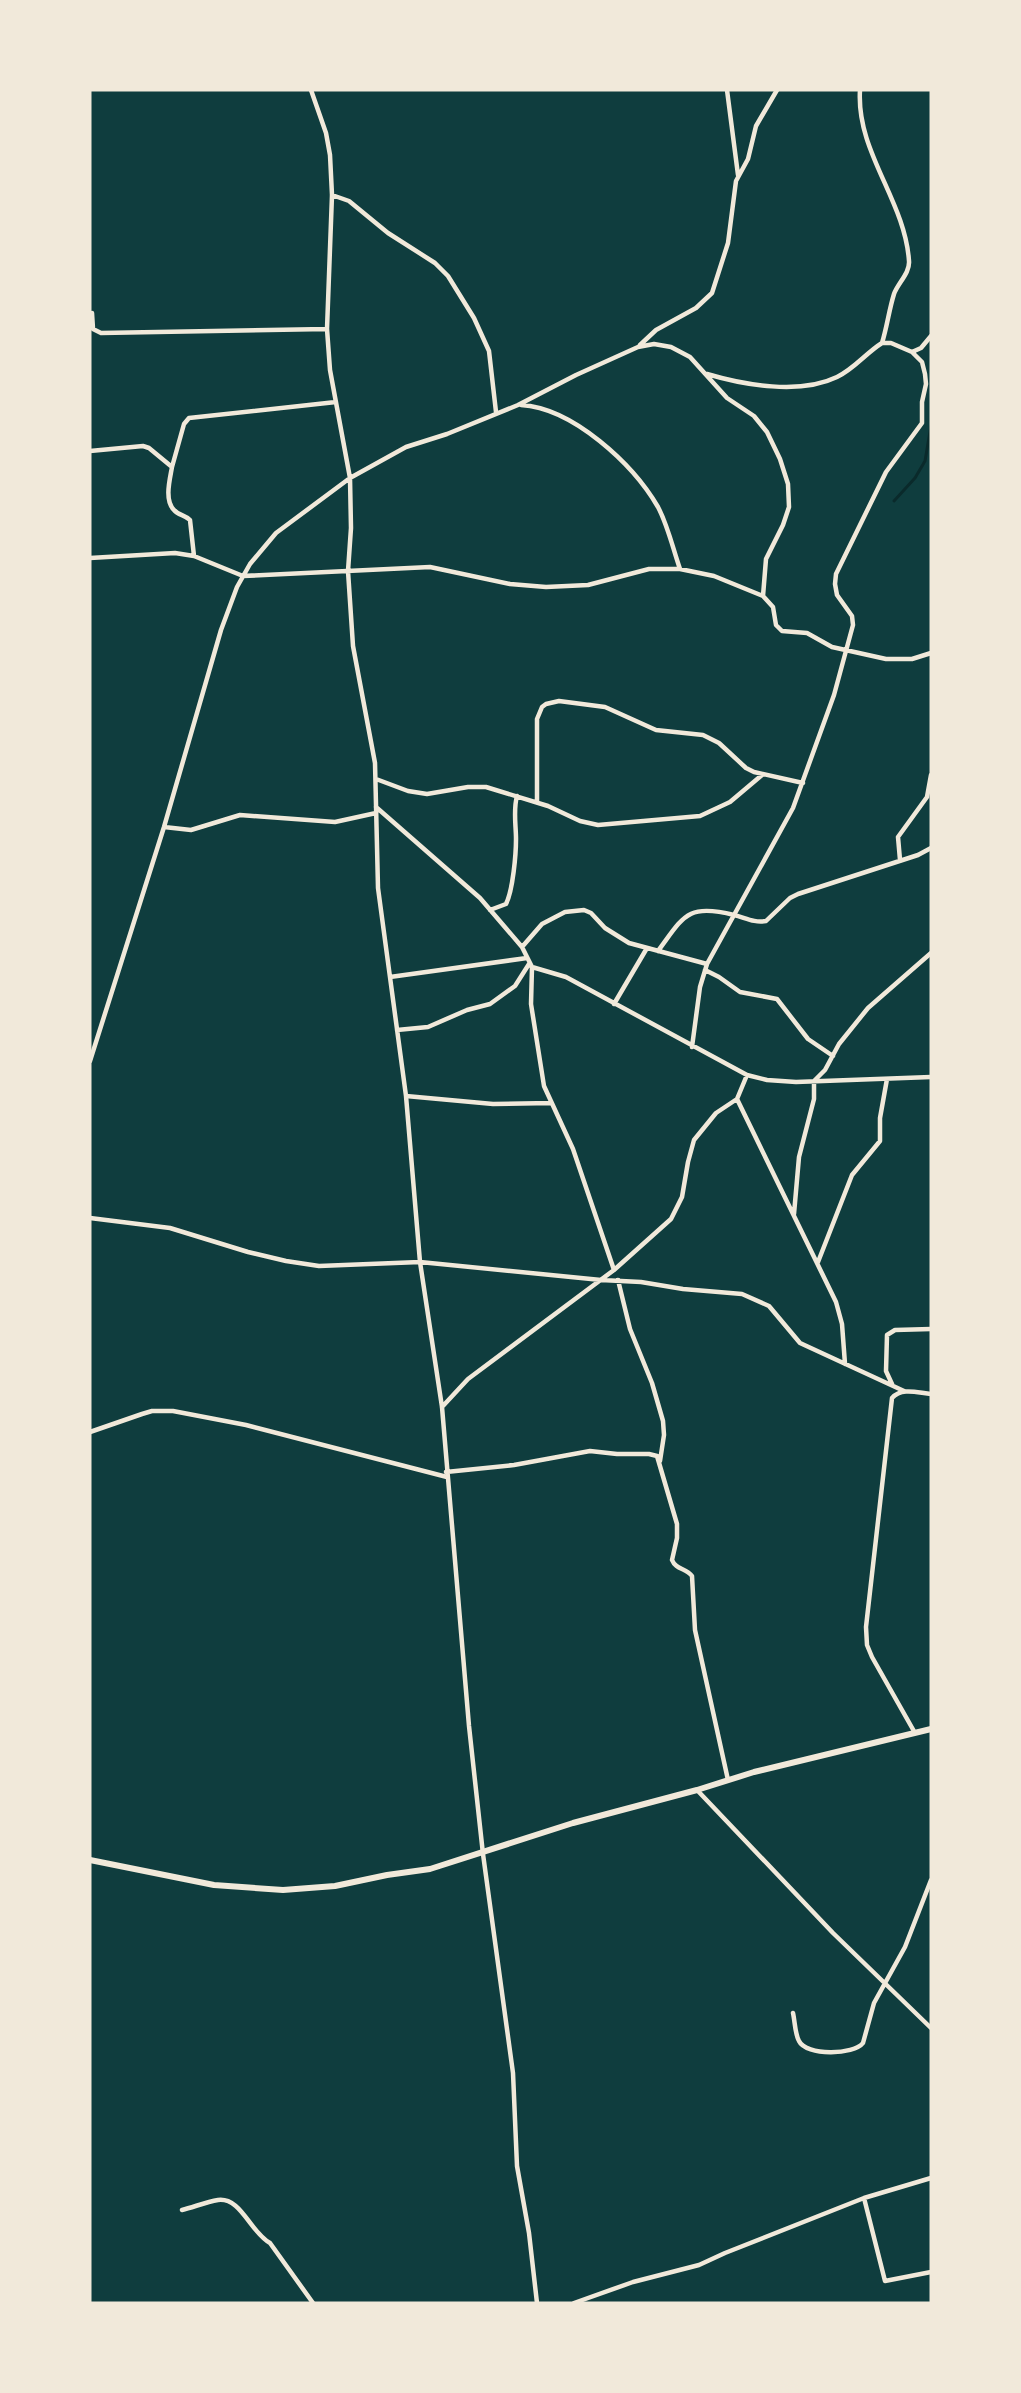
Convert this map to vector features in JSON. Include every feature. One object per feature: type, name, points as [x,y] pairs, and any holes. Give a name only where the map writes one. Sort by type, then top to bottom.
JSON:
[{"type":"street","points":[[311,90],[329,143],[332,195],[327,329],[330,370],[350,478],[351,528],[348,572],[354,646],[376,779],[378,888],[406,1096],[420,1262],[442,1407],[446,1474],[483,1854],[513,2073],[518,2166],[537,2303]]},
{"type":"street","points":[[638,347],[656,330],[696,308],[712,293],[728,243],[738,175],[728,90]]},
{"type":"street","points":[[738,175],[748,159],[756,126],[777,90]]},
{"type":"street","points":[[860,90],[861,122],[873,161],[896,210],[909,260],[907,271],[894,295],[882,343]]},
{"type":"street","points":[[332,195],[349,201],[388,232],[435,262],[448,276],[474,318],[489,351],[496,412]]},
{"type":"street","points":[[92,313],[93,328],[101,333],[327,329]]},
{"type":"street","points":[[912,352],[921,348],[931,336]]},
{"type":"street","points":[[692,1047],[700,987],[707,964],[784,828],[803,783],[848,650],[853,625],[852,616],[837,595],[834,584],[836,574],[886,472],[908,439],[920,428],[923,417],[925,374],[922,362],[912,352],[891,343],[882,343],[838,377],[806,385],[745,384],[705,373]]},
{"type":"street","points":[[90,1061],[164,827],[221,630],[243,576],[265,544],[276,533],[350,478],[406,447],[447,434],[496,412],[518,405],[638,347],[654,344],[671,347],[690,357],[727,398],[754,416],[776,449],[788,484],[790,501],[788,514],[766,559],[763,596]]},
{"type":"street","points":[[194,556],[190,520],[171,507],[168,492],[172,467],[184,424],[189,418],[336,402]]},
{"type":"street","points":[[518,405],[537,407],[574,424],[631,469],[659,509],[680,569]]},
{"type":"street","points":[[923,417],[931,420]]},
{"type":"street","points":[[90,451],[142,446],[153,451],[172,467]]},
{"type":"street","points":[[90,558],[162,553],[194,556],[243,576],[430,567],[525,586],[564,588],[598,583],[649,569],[680,569],[714,576],[763,596],[773,607],[778,629],[782,632],[807,633],[832,647],[896,660],[912,660],[931,653]]},
{"type":"street","points":[[537,802],[537,719],[542,707],[552,702],[605,707],[656,730],[703,735],[719,743],[746,768],[762,775],[803,783]]},
{"type":"street","points":[[376,779],[418,794],[436,794],[477,786],[494,788],[537,802],[580,821],[598,825],[688,819],[710,813],[730,802],[762,775]]},
{"type":"street","points":[[900,860],[898,837],[927,797],[931,775]]},
{"type":"street","points":[[490,910],[506,904],[509,895],[516,842],[514,806],[517,796]]},
{"type":"street","points":[[376,807],[480,898],[522,948],[530,963],[532,1012],[544,1086],[573,1149],[614,1270]]},
{"type":"street","points":[[164,827],[191,830],[240,815],[335,822],[376,813]]},
{"type":"street","points":[[658,951],[682,919],[690,913],[700,910],[735,915],[752,921],[766,921],[790,898],[931,848]]},
{"type":"street","points":[[522,948],[542,924],[565,912],[575,910],[591,913],[605,928],[629,943],[707,964]]},
{"type":"street","points":[[614,1004],[647,948]]},
{"type":"street","points":[[794,1214],[799,1157],[814,1099],[814,1081],[825,1070],[848,1033],[868,1008],[931,952]]},
{"type":"street","points":[[390,977],[530,963],[566,977],[747,1076],[777,1081],[931,1077]]},
{"type":"street","points":[[397,1030],[428,1027],[498,999],[515,986],[530,963]]},
{"type":"street","points":[[705,970],[720,977],[740,992],[777,999],[808,1039],[833,1056]]},
{"type":"street","points":[[442,1407],[468,1379],[614,1270],[671,1219],[682,1197],[687,1162],[694,1140],[716,1113],[737,1099],[747,1076]]},
{"type":"street","points":[[818,1262],[852,1175],[880,1141],[880,1118],[887,1079]]},
{"type":"street","points":[[406,1096],[493,1104],[551,1103]]},
{"type":"street","points":[[737,1099],[818,1262],[841,1314],[845,1364]]},
{"type":"street","points":[[90,1218],[170,1228],[248,1252],[319,1266],[420,1262],[641,1282],[753,1297],[775,1311],[800,1343],[904,1391]]},
{"type":"street","points":[[618,1280],[627,1321],[652,1383],[663,1421],[664,1435],[660,1461]]},
{"type":"street","points":[[893,1386],[886,1371],[887,1335],[895,1330],[931,1329]]},
{"type":"street","points":[[915,1733],[881,1675],[867,1645],[866,1635],[890,1405],[897,1392],[931,1394]]},
{"type":"street","points":[[90,1432],[142,1414],[173,1412],[246,1425],[446,1474],[514,1465],[590,1451],[657,1456],[677,1524],[677,1538],[672,1560],[676,1567],[688,1571],[692,1576],[695,1630],[728,1780]]},
{"type":"street","points":[[90,1860],[214,1886],[283,1890],[335,1886],[430,1869],[483,1854],[573,1823],[728,1780],[931,1729]]},
{"type":"street","points":[[697,1790],[833,1933],[931,2028]]},
{"type":"street","points":[[793,2013],[799,2042],[808,2050],[848,2052],[859,2049],[863,2043],[874,2003],[905,1947],[931,1880]]},
{"type":"street","points":[[574,2303],[633,2282],[699,2265],[864,2198],[931,2178]]},
{"type":"street","points":[[864,2198],[885,2281],[931,2272]]},
{"type":"street","points":[[182,2210],[219,2200],[227,2200],[235,2204],[260,2237],[270,2243],[313,2303]]},
{"type":"waterway","points":[[894,501],[915,478],[925,461],[931,426]]}]
